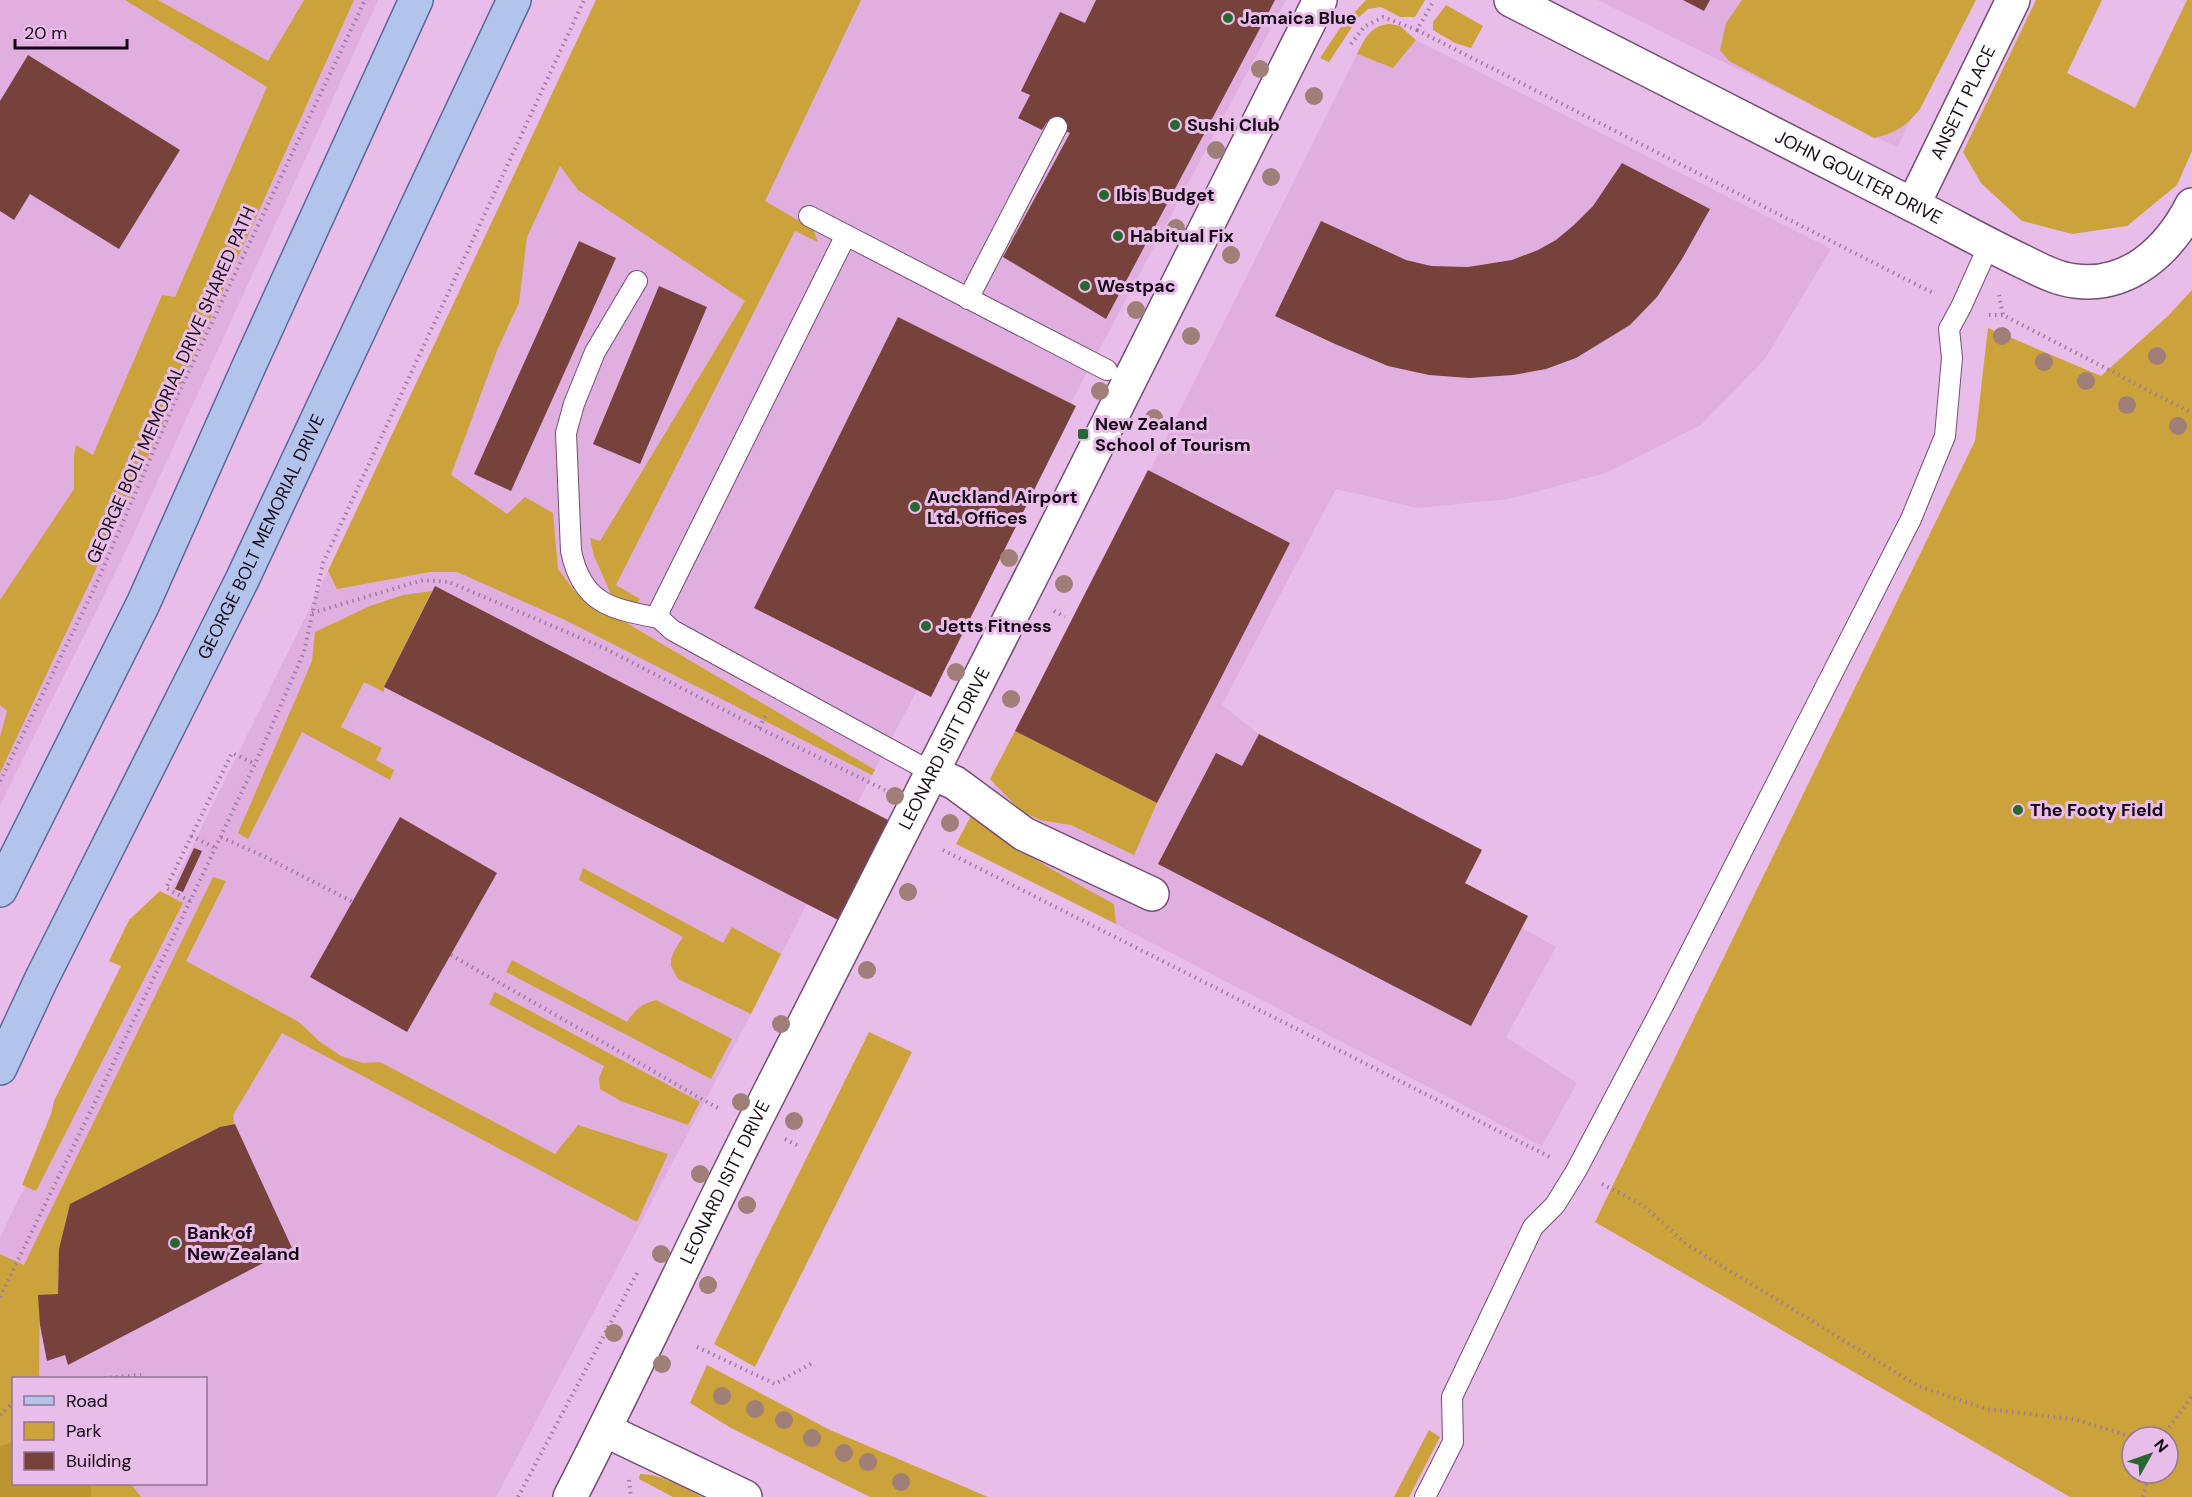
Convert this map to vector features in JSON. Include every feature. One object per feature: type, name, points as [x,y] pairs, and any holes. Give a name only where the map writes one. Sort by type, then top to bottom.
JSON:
[{"type":"main road","points":[[0,890],[143,604],[416,0]]},
{"type":"main road","name":"GEORGE BOLT MEMORIAL DRIVE","points":[[0,1068],[41,980],[242,580],[514,0]]},
{"type":"street","name":"LEONARD ISITT DRIVE","points":[[570,1497],[605,1430],[753,1125],[933,773],[1320,0]]},
{"type":"street","name":"JOHN GOULTER DRIVE","points":[[1511,0],[1989,245],[2057,277],[2074,281],[2095,281],[2134,272],[2165,247],[2192,205]]},
{"type":"street","name":"ANSETT PLACE","points":[[1913,205],[2013,0]]},
{"type":"street","points":[[933,773],[955,783],[1024,834],[1152,894]]},
{"type":"street","points":[[605,1430],[745,1497]]},
{"type":"lane","points":[[968,298],[1057,127]]},
{"type":"lane","points":[[809,216],[1107,370]]},
{"type":"lane","points":[[659,618],[660,609],[846,235]]},
{"type":"lane","points":[[1425,1497],[1453,1442],[1452,1397],[1533,1227],[1555,1205],[1576,1171],[1664,1004],[1911,519],[1945,436],[1952,358],[1949,329],[1989,245]]},
{"type":"lane","points":[[637,281],[595,352],[574,404],[566,433],[571,551],[574,568],[584,587],[604,603],[625,611],[659,618],[672,630],[933,773]]},
{"type":"path","name":"GEORGE BOLT MEMORIAL DRIVE SHARED PATH","points":[[0,781],[95,587],[177,396],[365,0]]},
{"type":"path","points":[[0,1296],[255,764],[303,652],[323,563],[584,0]]},
{"type":"path","points":[[1417,30],[1434,0]]},
{"type":"path","points":[[1351,45],[1364,27],[1383,17],[1417,30],[1979,316],[2003,315],[2192,413]]},
{"type":"path","points":[[1989,245],[2003,315]]},
{"type":"path","points":[[312,614],[423,580],[449,582],[604,648],[888,791]]},
{"type":"path","points":[[190,901],[166,888],[232,753],[255,764]]},
{"type":"path","points":[[192,836],[216,848]]},
{"type":"path","points":[[221,837],[353,902]]},
{"type":"path","points":[[943,850],[1644,1206],[1686,1244],[1918,1386],[1986,1409],[2074,1419],[2120,1433]]},
{"type":"path","points":[[451,955],[723,1112],[797,1145]]},
{"type":"path","points":[[697,1347],[775,1384],[814,1362]]},
{"type":"path","points":[[116,1377],[141,1375]]},
{"type":"path","points":[[2171,1425],[2192,1396]]},
{"type":"path","points":[[0,1415],[12,1404]]},
{"type":"path","points":[[629,1480],[631,1497]]},
{"type":"shaded area","points":[[0,0],[378,0],[123,557],[0,805]]},
{"type":"shaded area","points":[[596,0],[1286,0],[872,775],[751,1014],[496,1497],[141,1497],[132,1485],[207,1485],[207,1377],[42,1377],[39,1375],[40,1274],[0,1254],[0,1237],[328,571]]},
{"type":"shaded area","points":[[1597,0],[1971,0],[1897,147]]},
{"type":"shaded area","points":[[1416,40],[1831,249],[1765,359],[1701,425],[1606,473],[1508,499],[1418,508],[1336,489],[1222,705],[1259,734],[1482,850],[1465,884],[1528,916],[1522,928],[1556,947],[1506,1037],[1577,1083],[1542,1146],[964,845],[1357,54],[1393,68]]},
{"type":"shaded area","points":[[12,1442],[12,1485],[91,1485],[91,1497],[0,1497],[0,1446]]},
{"type":"green space","points":[[125,0],[158,0],[268,61],[304,0],[354,0],[129,499],[0,773],[0,737],[7,711],[0,705],[0,600],[74,489],[76,445],[93,455],[162,295],[175,297],[267,87]]},
{"type":"green space","points":[[596,0],[861,0],[765,201],[813,229],[818,242],[795,231],[616,585],[640,599],[635,606],[611,594],[594,556],[590,538],[600,541],[745,301],[578,190],[560,166],[527,237],[519,303],[498,348],[451,475],[507,514],[525,497],[553,513],[558,569],[576,593],[875,770],[872,775],[565,620],[457,572],[430,572],[337,589],[328,571]]},
{"type":"green space","points":[[1366,0],[1425,0],[1415,17],[1400,17],[1381,7],[1368,9],[1358,18],[1329,62],[1320,58],[1340,28]]},
{"type":"green space","points":[[1742,0],[1976,0],[1920,109],[1900,128],[1874,138],[1729,61],[1720,50],[1726,23]]},
{"type":"green space","points":[[2036,0],[2102,0],[2067,73],[2135,108],[2187,0],[2192,0],[2192,151],[2177,185],[2127,226],[2072,234],[2022,221],[1981,183],[1963,152]]},
{"type":"green space","points":[[1446,5],[1483,26],[1471,48],[1455,43],[1433,30],[1433,22]]},
{"type":"green space","points":[[1390,24],[1400,26],[1416,40],[1393,68],[1357,54],[1373,30]]},
{"type":"green space","points":[[2192,290],[2192,1497],[2070,1497],[1595,1222],[1975,441],[1988,328],[2101,376],[2168,316]]},
{"type":"green space","points":[[432,591],[384,687],[384,692],[364,682],[341,727],[382,748],[376,760],[394,770],[390,780],[302,732],[248,839],[238,833],[312,661],[315,632],[370,606],[403,595]]},
{"type":"green space","points":[[1015,731],[1157,803],[1134,855],[1071,825],[1040,820],[1021,811],[990,779]]},
{"type":"green space","points":[[971,816],[1023,852],[1114,904],[1116,924],[956,844]]},
{"type":"green space","points":[[583,868],[723,943],[732,927],[781,954],[751,1014],[678,979],[671,966],[671,960],[683,937],[579,880]]},
{"type":"green space","points":[[213,877],[226,881],[186,961],[299,1022],[319,1041],[341,1056],[363,1063],[380,1062],[555,1154],[578,1125],[668,1154],[637,1222],[282,1033],[233,1115],[234,1124],[220,1127],[70,1204],[59,1249],[58,1294],[40,1296],[39,1375],[42,1377],[12,1377],[12,1485],[132,1485],[141,1497],[0,1497],[0,1254],[24,1265]]},
{"type":"green space","points":[[160,891],[183,903],[36,1191],[22,1185],[51,1114],[54,1101],[121,966],[109,961],[129,920]]},
{"type":"green space","points":[[512,960],[627,1022],[639,1008],[656,1000],[732,1039],[711,1079],[506,972]]},
{"type":"green space","points":[[495,992],[700,1102],[688,1125],[621,1101],[600,1089],[599,1078],[604,1066],[489,1004]]},
{"type":"green space","points":[[869,1032],[912,1052],[755,1367],[714,1344]]},
{"type":"green space","points":[[707,1365],[830,1430],[988,1497],[870,1497],[731,1428],[690,1403]]},
{"type":"green space","points":[[1429,1430],[1440,1437],[1409,1497],[1394,1497]]},
{"type":"green space","points":[[640,1474],[665,1479],[702,1497],[673,1497],[639,1479]]},
{"type":"building","name":"Ibis Budget","points":[[1096,0],[1275,0],[1106,319],[1003,257],[1070,133],[1047,122],[1042,130],[1018,118],[1030,95],[1021,91],[1060,12],[1085,23]]},
{"type":"building","points":[[1683,0],[1710,0],[1704,11]]},
{"type":"building","points":[[28,55],[180,150],[119,249],[30,194],[14,220],[0,211],[0,101]]},
{"type":"building","points":[[1622,163],[1710,209],[1682,259],[1657,297],[1630,325],[1576,358],[1546,369],[1513,375],[1469,378],[1429,375],[1388,366],[1275,316],[1321,221],[1406,260],[1431,266],[1468,267],[1512,260],[1556,240],[1574,225],[1593,206]]},
{"type":"building","points":[[579,241],[616,258],[511,491],[474,474]]},
{"type":"building","points":[[659,286],[707,307],[640,464],[593,444]]},
{"type":"building","name":"Auckland Airport Ltd. Offices","points":[[898,317],[1076,406],[931,697],[754,608]]},
{"type":"building","points":[[1148,470],[1290,543],[1157,803],[1015,731]]},
{"type":"building","points":[[435,586],[892,822],[840,921],[384,687]]},
{"type":"building","points":[[1259,734],[1482,850],[1465,883],[1528,916],[1471,1026],[1158,864],[1216,753],[1242,766]]},
{"type":"building","points":[[400,817],[497,873],[407,1032],[310,977]]},
{"type":"building","points":[[194,848],[202,851],[183,892],[175,889]]},
{"type":"building","name":"Bank of New Zealand","points":[[235,1124],[292,1248],[68,1365],[65,1355],[47,1361],[40,1325],[38,1295],[58,1294],[59,1249],[70,1204],[220,1127]]},
{"type":"place","name":"Jamaica Blue","points":[[1228,18]]},
{"type":"place","name":"Sushi Club","points":[[1175,125]]},
{"type":"place","name":"Ibis Budget","points":[[1104,195]]},
{"type":"place","name":"Habitual Fix","points":[[1118,236]]},
{"type":"place","name":"Westpac","points":[[1085,286]]},
{"type":"place","name":"New Zealand School of Tourism","points":[[1083,434]]},
{"type":"place","name":"Auckland Airport Ltd. Offices","points":[[915,507]]},
{"type":"place","name":"Jetts Fitness","points":[[926,626]]},
{"type":"place","name":"The Footy Field","points":[[2018,810]]},
{"type":"place","name":"Bank of New Zealand","points":[[175,1243]]}]
